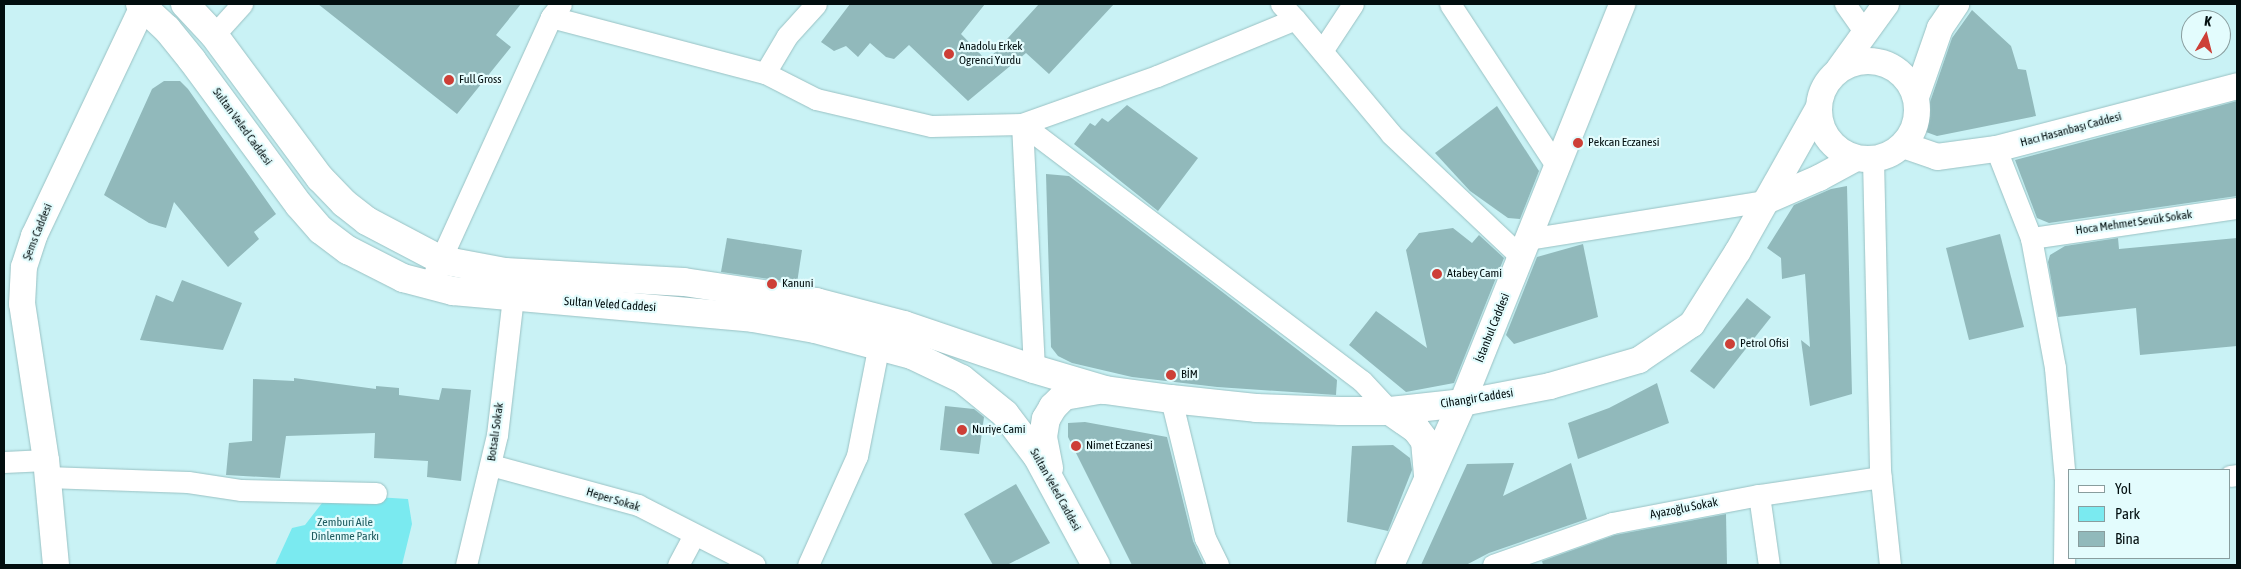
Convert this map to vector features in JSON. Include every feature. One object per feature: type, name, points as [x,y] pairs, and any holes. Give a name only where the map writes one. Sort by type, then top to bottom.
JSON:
[{"type":"main road","name":"Sultan Veled Caddesi","points":[[185,4],[214,35],[320,178],[344,203],[383,230],[441,260],[505,272],[684,282],[798,299],[904,325],[1034,370],[1105,390]]},
{"type":"main road","name":"Sultan Veled Caddesi","points":[[141,5],[192,60],[299,205],[321,230],[373,265],[429,286],[512,297],[753,318],[879,344],[940,367],[982,393],[1023,435],[1056,490],[1096,565]]},
{"type":"main road","name":"Cihangir Caddesi","points":[[1105,390],[1256,408],[1390,411],[1462,403]]},
{"type":"main road","points":[[1056,490],[1044,446],[1046,419],[1064,396],[1078,391],[1105,390]]},
{"type":"main road","name":"İstanbul Caddesi","points":[[1390,565],[1462,403]]},
{"type":"main road","points":[[1390,411],[1416,429],[1425,441],[1428,476]]},
{"type":"street","points":[[214,35],[242,4]]},
{"type":"street","points":[[765,73],[787,36],[816,4]]},
{"type":"street","points":[[1322,51],[1353,4]]},
{"type":"street","points":[[1450,4],[1557,167]]},
{"type":"street","name":"İstanbul Caddesi","points":[[1462,403],[1622,4]]},
{"type":"street","points":[[1845,4],[1865,33]]},
{"type":"street","name":"Cihangir Caddesi","points":[[1462,403],[1550,386],[1639,360],[1692,324],[1766,202],[1818,109],[1820,94],[1886,4]]},
{"type":"street","points":[[1916,97],[1940,28],[1951,4]]},
{"type":"street","points":[[1940,28],[1956,4]]},
{"type":"street","name":"Şems Caddesi","points":[[56,565],[46,468],[22,304],[24,267],[34,236],[141,5]]},
{"type":"street","points":[[429,286],[556,10],[765,73],[816,99],[932,126],[1022,124],[1157,76],[1288,12],[1391,134],[1525,248],[1766,202],[1864,159],[1889,155],[1903,145],[1913,131],[1918,115],[1916,97],[1909,82],[1898,70],[1884,63],[1861,61],[1839,69]]},
{"type":"street","name":"Hacı Hasanbaşı Caddesi","points":[[1903,145],[1937,157],[1996,149],[2237,86]]},
{"type":"street","points":[[1818,109],[1828,139],[1840,151],[1864,159]]},
{"type":"street","points":[[1022,124],[1034,370]]},
{"type":"street","points":[[1022,124],[1362,382],[1390,411]]},
{"type":"street","points":[[1996,149],[2031,238],[2055,368],[2067,479],[2064,565]]},
{"type":"street","points":[[1864,159],[1881,477],[1890,565]]},
{"type":"street","name":"Hoca Mehmet Sevük Sokak","points":[[2031,238],[2237,208]]},
{"type":"street","name":"Botsalı Sokak","points":[[466,565],[492,464],[512,297]]},
{"type":"street","points":[[808,565],[857,456],[879,344]]},
{"type":"street","points":[[1171,399],[1205,538],[1218,565]]},
{"type":"street","points":[[4,462],[188,482],[241,490],[376,493]]},
{"type":"street","name":"Heper Sokak","points":[[492,464],[638,506],[755,565]]},
{"type":"street","name":"Ayazoğlu Sokak","points":[[1493,565],[1518,560],[1612,522],[1759,494],[1881,477]]},
{"type":"street","points":[[1759,494],[1769,565]]},
{"type":"street","points":[[678,565],[694,534]]},
{"type":"green space","name":"Zemburi Aile Dinlenme Parkı","points":[[329,494],[408,499],[412,524],[402,565],[275,565],[292,528],[305,525]]},
{"type":"building","name":"Full Gross","points":[[318,4],[521,4],[496,35],[511,47],[457,114]]},
{"type":"building","points":[[850,4],[985,4],[961,34],[987,61],[1039,4],[1114,4],[1049,74],[1026,53],[968,101],[909,45],[894,59],[886,57],[870,43],[858,57],[846,46],[834,51],[821,42]]},
{"type":"building","points":[[1972,10],[2011,46],[2018,69],[2026,70],[2036,116],[1937,136],[1926,132],[1921,124],[1920,111],[1930,102],[1952,38]]},
{"type":"building","points":[[164,81],[180,81],[188,89],[276,214],[254,232],[259,239],[228,267],[174,202],[166,228],[149,223],[104,195],[152,89]]},
{"type":"building","points":[[2237,101],[2237,196],[2049,223],[2037,218],[2015,160]]},
{"type":"building","points":[[1127,105],[1198,158],[1158,211],[1074,144],[1090,123],[1095,126],[1102,118],[1108,122]]},
{"type":"building","points":[[1497,106],[1539,171],[1520,219],[1508,218],[1470,191],[1435,153]]},
{"type":"building","points":[[1046,174],[1069,176],[1212,284],[1337,380],[1336,395],[1217,387],[1132,377],[1072,363],[1058,356],[1051,347]]},
{"type":"building","points":[[1847,186],[1852,394],[1810,406],[1801,340],[1810,347],[1805,274],[1782,279],[1781,258],[1767,248],[1794,205],[1831,189]]},
{"type":"building","points":[[1453,228],[1472,243],[1479,235],[1504,258],[1454,383],[1406,392],[1349,345],[1376,311],[1427,348],[1406,250],[1419,233]]},
{"type":"building","points":[[2000,234],[2024,327],[1969,340],[1946,248]]},
{"type":"building","points":[[727,238],[802,250],[797,283],[721,272]]},
{"type":"building","points":[[2118,238],[2119,249],[2237,238],[2237,346],[2140,355],[2136,308],[2058,317],[2048,262],[2050,255],[2065,246]]},
{"type":"building","points":[[1583,244],[1598,317],[1514,344],[1506,335],[1537,257]]},
{"type":"building","points":[[182,280],[242,303],[223,350],[140,340],[156,295],[173,302]]},
{"type":"building","points":[[1747,298],[1771,317],[1714,389],[1690,371]]},
{"type":"building","points":[[294,378],[376,389],[376,386],[399,388],[399,395],[439,400],[442,388],[471,390],[461,481],[427,477],[428,461],[374,458],[375,433],[286,436],[280,478],[226,475],[229,443],[252,441],[253,379],[294,381]]},
{"type":"building","points":[[1657,383],[1669,423],[1578,459],[1568,423],[1609,408]]},
{"type":"building","name":"Nuriye Cami","points":[[945,406],[974,409],[984,417],[979,454],[940,450]]},
{"type":"building","points":[[1085,422],[1167,437],[1193,541],[1204,565],[1132,565],[1068,437],[1068,423]]},
{"type":"building","points":[[1393,445],[1410,458],[1412,470],[1388,531],[1347,522],[1352,446]]},
{"type":"building","points":[[1514,463],[1503,496],[1571,463],[1587,519],[1489,553],[1466,565],[1421,565],[1467,464]]},
{"type":"building","points":[[1016,484],[1050,543],[1007,565],[993,565],[964,514]]},
{"type":"building","points":[[1726,514],[1727,565],[1543,565],[1542,561],[1615,535]]},
{"type":"place","name":"Anadolu Erkek Ogrenci Yurdu","points":[[949,54]]},
{"type":"place","name":"Full Gross","points":[[449,80]]},
{"type":"place","name":"Pekcan Eczanesi","points":[[1578,143]]},
{"type":"place","name":"Atabey Cami","points":[[1437,274]]},
{"type":"place","name":"Kanuni","points":[[772,284]]},
{"type":"place","name":"Petrol Ofisi","points":[[1730,344]]},
{"type":"place","name":"BİM","points":[[1171,375]]},
{"type":"place","name":"Nuriye Cami","points":[[962,430]]},
{"type":"place","name":"Nimet Eczanesi","points":[[1076,446]]}]
